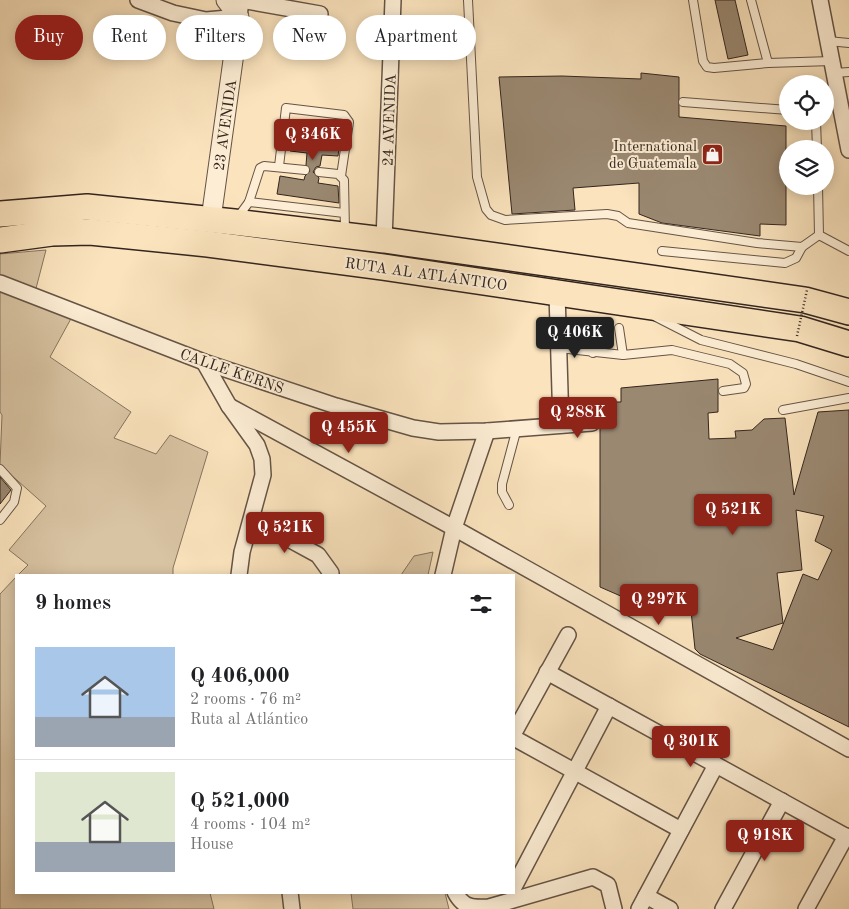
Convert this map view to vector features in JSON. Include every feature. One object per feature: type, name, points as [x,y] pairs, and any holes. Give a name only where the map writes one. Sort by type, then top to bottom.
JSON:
[{"type":"highway","name":"RUTA AL ATLÁNTICO","points":[[0,214],[48,208],[87,208],[231,215],[345,224],[384,240],[805,300],[849,312]]},
{"type":"highway","name":"RUTA AL ATLÁNTICO","points":[[0,240],[52,232],[90,232],[208,244],[373,266],[800,329],[849,344]]},
{"type":"street","points":[[138,0],[173,13],[206,20],[240,6]]},
{"type":"street","points":[[226,0],[240,6],[320,14]]},
{"type":"street","name":"24 AVENIDA","points":[[384,240],[393,0]]},
{"type":"street","points":[[820,0],[828,41],[838,69],[849,150]]},
{"type":"street","name":"23 AVENIDA","points":[[231,215],[240,6]]},
{"type":"street","name":"CALLE KERNS","points":[[0,283],[204,362],[336,406],[413,428],[439,432],[488,431],[592,423]]},
{"type":"street","points":[[557,294],[562,425]]},
{"type":"street","points":[[204,362],[229,406],[257,445],[262,459],[263,475],[242,552],[238,574]]},
{"type":"street","points":[[229,406],[454,528],[849,749]]},
{"type":"street","points":[[443,574],[454,528],[488,431]]},
{"type":"street","points":[[252,519],[318,555],[331,573]]},
{"type":"street","points":[[515,731],[568,634]]},
{"type":"street","points":[[547,672],[847,837],[806,909]]},
{"type":"street","points":[[515,885],[609,706]]},
{"type":"street","points":[[515,739],[681,830]]},
{"type":"street","points":[[670,909],[642,902],[716,765]]},
{"type":"street","points":[[722,909],[782,801]]},
{"type":"street","points":[[456,894],[465,906],[476,908],[508,897],[593,876],[608,885],[614,909]]},
{"type":"street","points":[[290,894],[292,909]]},
{"type":"lane","points":[[468,0],[477,177],[486,209],[491,215],[505,220],[607,214],[618,216],[628,223],[757,243],[802,247]]},
{"type":"lane","points":[[693,0],[703,61],[707,66],[714,68],[768,63],[838,69]]},
{"type":"lane","points":[[751,0],[768,63]]},
{"type":"lane","points":[[828,41],[849,43]]},
{"type":"lane","points":[[683,102],[779,109]]},
{"type":"lane","points":[[279,166],[286,108],[344,116],[349,122],[341,176],[344,180],[345,224]]},
{"type":"lane","points":[[231,215],[260,168],[267,165],[306,170]]},
{"type":"lane","points":[[319,172],[341,176]]},
{"type":"lane","points":[[818,195],[819,235]]},
{"type":"lane","points":[[662,251],[785,263],[796,258],[802,247],[819,235]]},
{"type":"lane","points":[[819,235],[849,251]]},
{"type":"lane","points":[[622,302],[700,340],[796,364],[849,382]]},
{"type":"lane","points":[[592,326],[593,354]]},
{"type":"lane","points":[[620,328],[623,355]]},
{"type":"lane","points":[[559,348],[593,354],[623,355],[672,350],[730,364],[743,374],[746,384],[744,388],[723,391]]},
{"type":"lane","points":[[783,410],[849,398]]},
{"type":"lane","points":[[509,506],[502,492],[502,484],[517,428]]},
{"type":"lane","points":[[0,469],[17,488],[14,502],[0,520]]},
{"type":"path","points":[[797,336],[807,290]]},
{"type":"shaded area","points":[[46,250],[33,300],[73,315],[50,357],[131,412],[114,438],[156,454],[170,435],[208,452],[173,568],[173,574],[19,574],[28,565],[9,550],[46,506],[0,465],[2,415],[0,412],[0,254]]},
{"type":"shaded area","points":[[433,552],[428,574],[402,574],[414,556]]},
{"type":"shaded area","points":[[15,578],[15,894],[210,894],[214,909],[0,909],[0,594]]},
{"type":"shaded area","points":[[351,894],[445,894],[449,909],[353,909]]},
{"type":"building","points":[[715,0],[735,0],[748,55],[728,59]]},
{"type":"building","points":[[641,73],[679,77],[679,117],[779,125],[779,130],[786,130],[786,140],[779,140],[779,195],[786,195],[786,225],[760,224],[760,236],[662,223],[639,214],[639,183],[573,188],[575,210],[512,214],[499,77],[562,76],[641,79]]},
{"type":"building","points":[[293,121],[342,126],[338,156],[322,155],[320,166],[316,167],[313,172],[319,178],[318,183],[338,186],[339,203],[277,194],[280,176],[304,180],[310,171],[306,165],[307,153],[290,151]]},
{"type":"building","points":[[718,379],[718,412],[708,413],[709,439],[736,438],[735,431],[752,430],[764,419],[785,418],[794,495],[818,412],[849,410],[849,727],[700,654],[695,649],[690,601],[639,604],[600,587],[600,402],[621,402],[621,388]],"holes":[[[796,510],[824,516],[815,541],[832,550],[818,580],[803,574],[773,650],[736,638],[783,623],[777,573],[802,570]]]},
{"type":"building","points":[[0,477],[11,490],[0,504]]},
{"type":"place","name":"International de Guatemala","points":[[713,155]]}]
